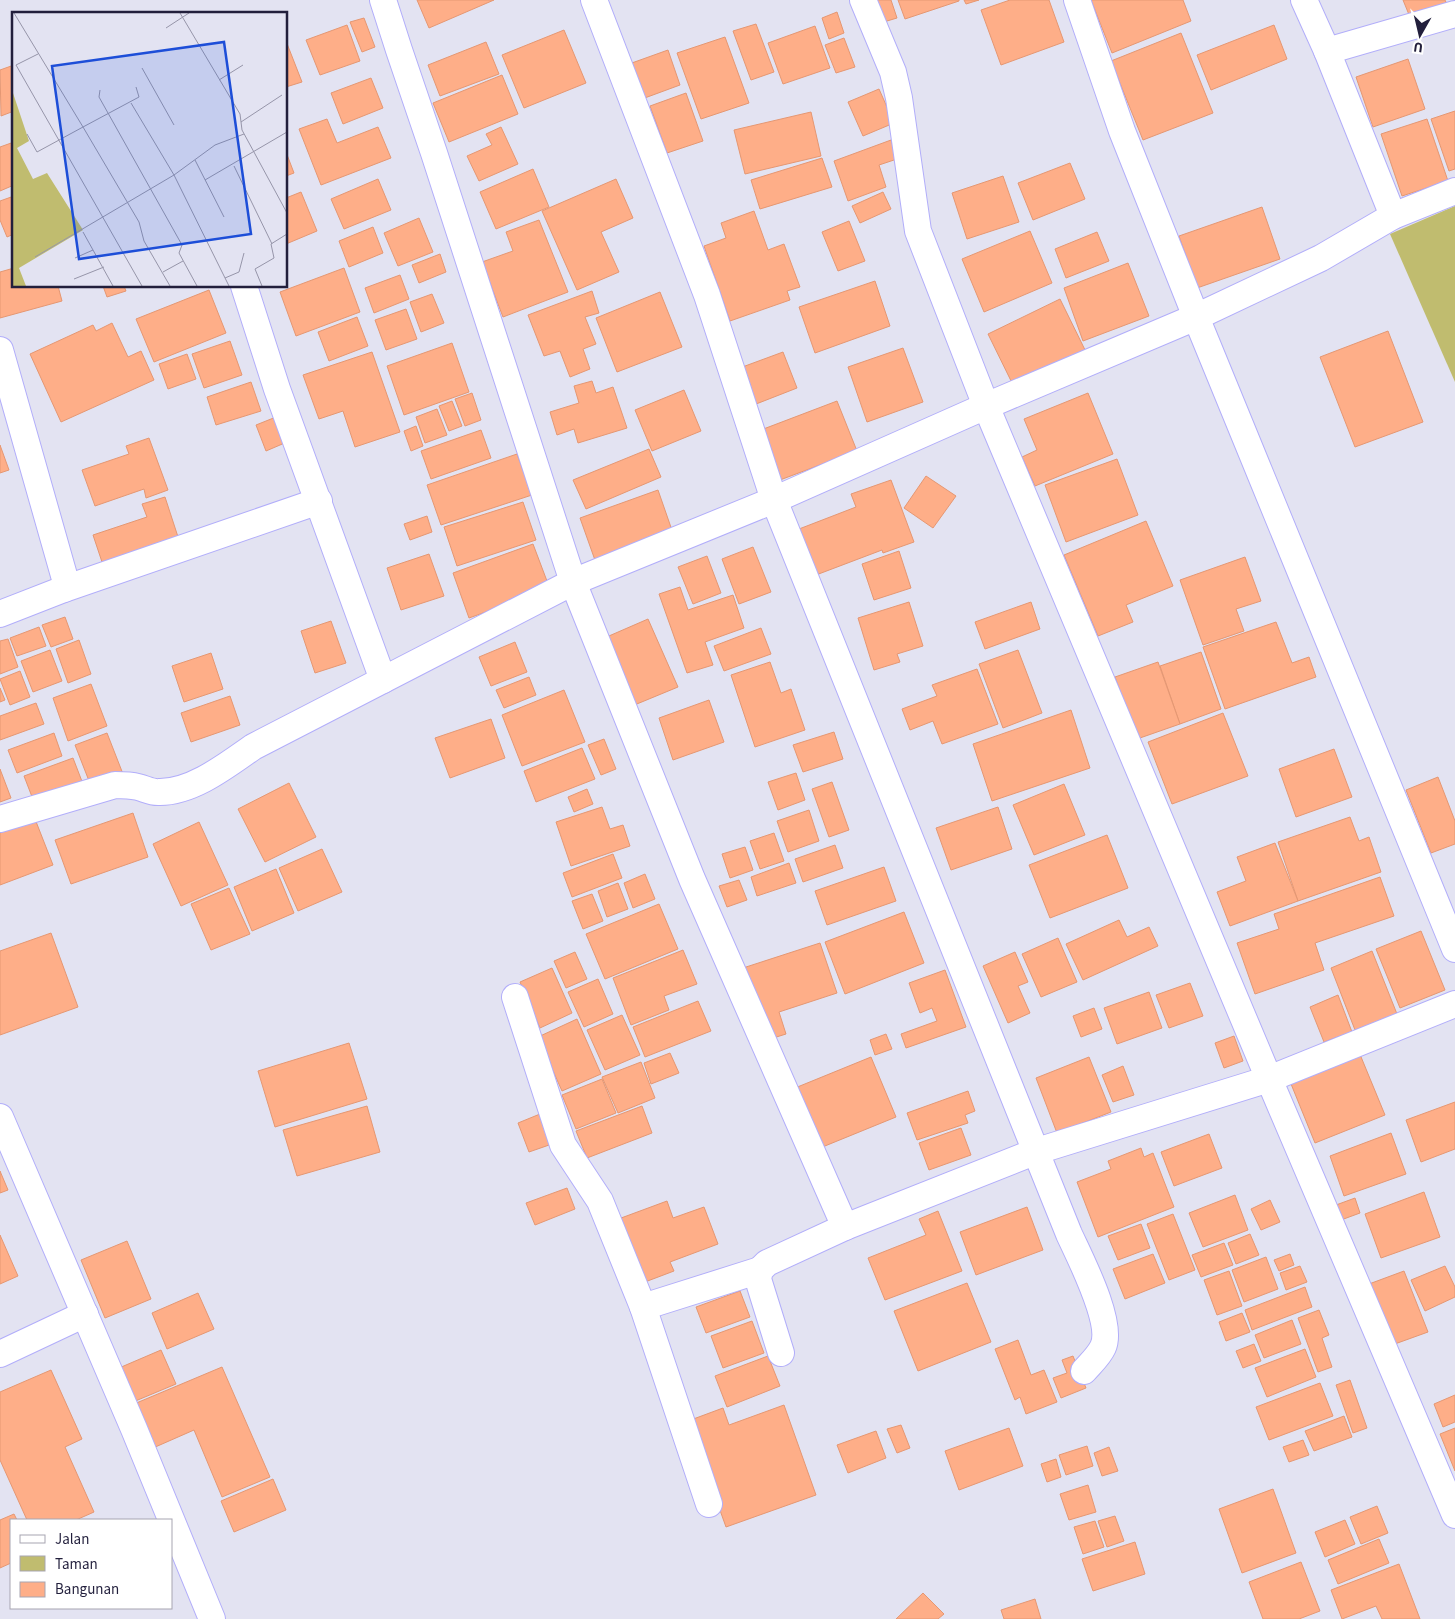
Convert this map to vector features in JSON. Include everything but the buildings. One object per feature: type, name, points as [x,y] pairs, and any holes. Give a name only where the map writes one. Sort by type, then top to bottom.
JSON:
[{"type":"street","points":[[383,0],[574,582],[692,879],[845,1227]]},
{"type":"street","points":[[594,0],[707,295],[774,500],[1102,1312],[1105,1322],[1105,1342],[1103,1348],[1084,1372]]},
{"type":"street","points":[[863,0],[893,72],[899,98],[918,231],[986,406],[1455,1515]]},
{"type":"street","points":[[1078,0],[1122,131],[1196,318],[1455,949]]},
{"type":"street","points":[[1304,0],[1327,51],[1393,216]]},
{"type":"street","points":[[1327,51],[1455,14]]},
{"type":"street","points":[[0,819],[115,785],[127,785],[139,787],[150,792],[161,792],[197,783],[253,748],[574,582],[774,500],[986,406],[1196,318],[1321,258],[1393,216],[1455,192]]},
{"type":"street","points":[[245,288],[277,389],[383,680]]},
{"type":"street","points":[[0,350],[65,579],[64,589]]},
{"type":"street","points":[[0,614],[64,589],[319,501]]},
{"type":"street","points":[[515,997],[563,1145],[600,1201],[643,1308],[710,1504]]},
{"type":"street","points":[[643,1308],[760,1270],[767,1263],[845,1227],[1036,1151],[1269,1079],[1455,1004]]},
{"type":"street","points":[[0,1117],[170,1519]]},
{"type":"street","points":[[760,1270],[758,1280],[781,1352]]},
{"type":"street","points":[[0,1354],[85,1314]]},
{"type":"street","points":[[172,1523],[212,1619]]},
{"type":"green space","points":[[1455,206],[1455,382],[1390,234]]}]
